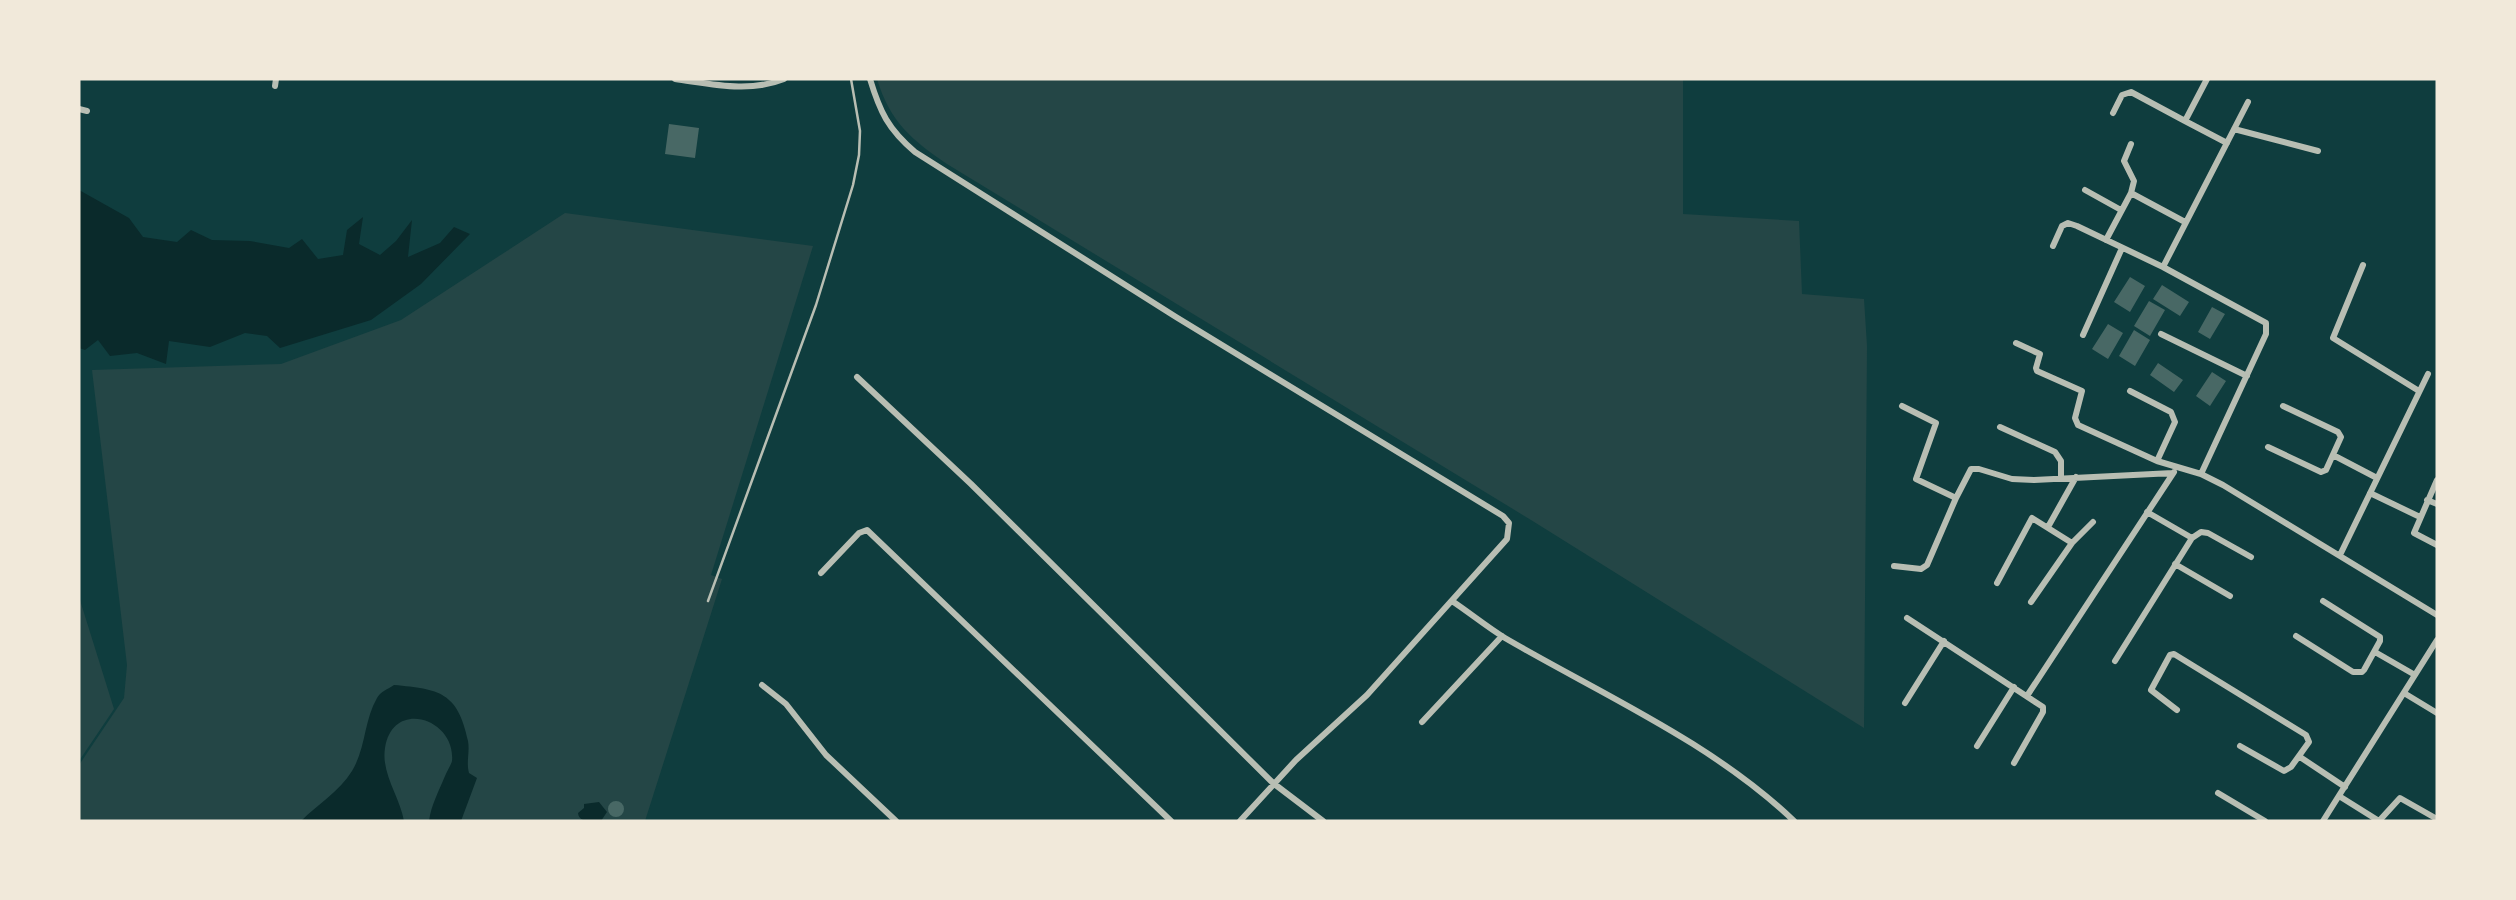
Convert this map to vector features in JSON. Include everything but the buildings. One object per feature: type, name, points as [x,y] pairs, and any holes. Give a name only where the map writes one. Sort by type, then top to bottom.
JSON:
[{"type":"street","points":[[675,79],[745,87],[770,85],[784,79]]},
{"type":"street","points":[[870,79],[886,122],[915,152],[1154,303],[1503,516],[1509,523],[1507,539],[1452,601],[1367,695],[1273,783],[1240,821]]},
{"type":"street","points":[[2185,121],[2207,79]]},
{"type":"street","points":[[2113,113],[2122,95],[2131,92],[2227,143]]},
{"type":"street","points":[[2163,267],[2248,102]]},
{"type":"street","points":[[79,109],[87,111]]},
{"type":"street","points":[[2234,129],[2318,151]]},
{"type":"street","points":[[2106,240],[2131,193],[2134,181],[2124,161],[2131,144]]},
{"type":"street","points":[[2085,190],[2121,210]]},
{"type":"street","points":[[2131,193],[2185,222]]},
{"type":"street","points":[[2053,246],[2065,223],[2077,226],[2163,267],[2266,323],[2266,334],[2201,474]]},
{"type":"street","points":[[2083,335],[2122,248]]},
{"type":"street","points":[[2363,265],[2333,338],[2419,391]]},
{"type":"street","points":[[2161,334],[2247,376]]},
{"type":"street","points":[[2016,343],[2040,354],[2037,371],[2082,391],[2075,418],[2078,425],[2175,470]]},
{"type":"street","points":[[2340,555],[2428,374]]},
{"type":"street","points":[[857,377],[971,484],[1273,783],[1323,821]]},
{"type":"street","points":[[2130,391],[2174,416],[2175,422],[2157,461]]},
{"type":"street","points":[[1902,406],[1936,423],[1916,479],[1955,498]]},
{"type":"street","points":[[2268,447],[2321,472],[2326,470],[2341,437],[2339,432],[2283,406]]},
{"type":"street","points":[[2000,427],[2055,452],[2061,461],[2061,478]]},
{"type":"street","points":[[2333,455],[2377,478]]},
{"type":"street","points":[[1894,566],[1921,569],[1927,565],[1955,498],[1974,468],[2012,479],[2175,470],[2201,474],[2250,500],[2437,615]]},
{"type":"street","points":[[2027,696],[2175,470]]},
{"type":"street","points":[[2048,527],[2076,477]]},
{"type":"street","points":[[2437,480],[2414,533],[2437,545]]},
{"type":"street","points":[[2370,493],[2420,517]]},
{"type":"street","points":[[2427,500],[2437,504]]},
{"type":"street","points":[[2147,512],[2192,538]]},
{"type":"street","points":[[1997,583],[2030,520],[2034,518],[2072,542]]},
{"type":"street","points":[[2031,602],[2072,542],[2093,522]]},
{"type":"street","points":[[821,573],[859,533],[867,530],[1171,821]]},
{"type":"street","points":[[2115,661],[2192,538],[2201,532],[2208,533],[2251,557]]},
{"type":"street","points":[[2175,564],[2230,596]]},
{"type":"street","points":[[1452,601],[1502,636],[1706,753],[1757,789],[1794,821]]},
{"type":"street","points":[[2296,636],[2357,673],[2364,670],[2380,641],[2377,635],[2323,601]]},
{"type":"street","points":[[1907,618],[2043,707],[2043,712],[2014,763]]},
{"type":"street","points":[[1422,722],[1502,636]]},
{"type":"street","points":[[2323,821],[2437,640]]},
{"type":"street","points":[[1905,703],[1944,641]]},
{"type":"street","points":[[2375,652],[2415,675]]},
{"type":"street","points":[[2177,710],[2151,690],[2170,655],[2174,654],[2306,736],[2309,742],[2300,757],[2284,771],[2240,746]]},
{"type":"street","points":[[762,685],[786,704],[826,755],[896,821]]},
{"type":"street","points":[[1977,746],[2014,687]]},
{"type":"street","points":[[2404,693],[2437,713]]},
{"type":"street","points":[[2300,757],[2345,787]]},
{"type":"street","points":[[2218,793],[2265,821]]},
{"type":"street","points":[[2339,796],[2379,821],[2400,798],[2437,820]]},
{"type":"lane","points":[[708,601],[816,305],[853,184],[859,155],[860,131],[851,79]]},
{"type":"shaded area","points":[[877,79],[1683,79],[1683,214],[1799,221],[1802,294],[1864,299],[1867,346],[1864,728],[1531,520],[947,164],[904,129],[888,107]]},
{"type":"shaded area","points":[[79,190],[129,218],[143,237],[177,242],[191,230],[212,240],[250,241],[289,248],[302,239],[318,259],[343,255],[347,230],[363,217],[359,244],[380,255],[396,241],[412,220],[408,257],[440,243],[454,227],[470,234],[421,284],[371,320],[280,348],[267,336],[245,333],[210,347],[169,341],[166,364],[137,353],[110,356],[98,340],[85,350],[79,348]]},
{"type":"shaded area","points":[[565,213],[813,246],[711,575],[722,579],[645,821],[79,821],[79,765],[124,698],[127,665],[92,370],[281,364],[401,320]]},
{"type":"shaded area","points":[[79,597],[114,709],[79,761]]},
{"type":"shaded area","points":[[394,685],[435,692],[444,696],[459,712],[468,741],[469,773],[477,778],[461,821],[429,821],[433,804],[452,761],[451,746],[435,725],[411,719],[399,723],[390,732],[385,748],[388,776],[404,821],[301,821],[335,792],[352,771],[377,698]]},
{"type":"shaded area","points":[[599,802],[607,812],[601,821],[586,821],[579,816],[584,804]]}]
